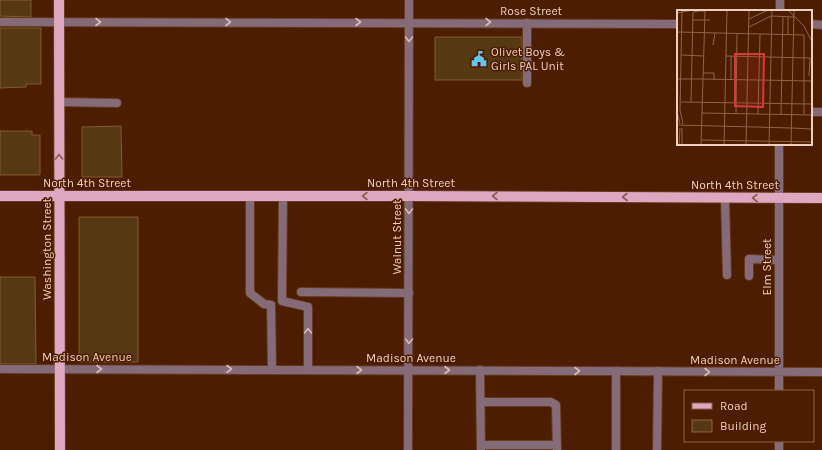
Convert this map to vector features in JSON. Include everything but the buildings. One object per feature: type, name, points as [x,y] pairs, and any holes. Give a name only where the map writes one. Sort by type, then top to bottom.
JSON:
[{"type":"main road","name":"Washington Street","points":[[59,0],[60,450]]},
{"type":"main road","name":"North 4th Street","points":[[0,196],[822,198]]},
{"type":"street","name":"Walnut Street","points":[[408,450],[409,0]]},
{"type":"street","name":"Rose Street","points":[[0,22],[409,22],[677,24]]},
{"type":"street","points":[[527,23],[527,83]]},
{"type":"street","points":[[59,102],[117,103]]},
{"type":"street","name":"Elm Street","points":[[779,390],[780,145]]},
{"type":"street","points":[[250,196],[250,293],[264,304],[271,305],[282,301],[308,307],[308,370]]},
{"type":"street","points":[[282,301],[283,196]]},
{"type":"street","points":[[725,198],[727,275]]},
{"type":"street","points":[[749,276],[748,259],[779,260]]},
{"type":"street","points":[[301,292],[409,293]]},
{"type":"street","points":[[271,305],[272,370]]},
{"type":"street","name":"Madison Avenue","points":[[0,369],[822,372]]},
{"type":"street","points":[[480,370],[481,447],[557,447],[556,405],[551,402],[481,402]]},
{"type":"street","points":[[616,371],[616,450]]},
{"type":"street","points":[[657,450],[658,372]]},
{"type":"place","name":"Olivet Boys & Girls PAL Unit","points":[[479,59]]}]
